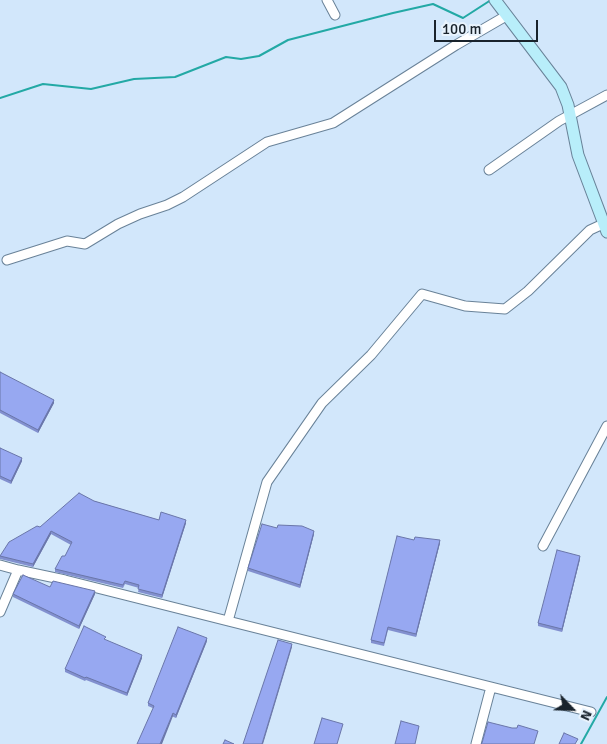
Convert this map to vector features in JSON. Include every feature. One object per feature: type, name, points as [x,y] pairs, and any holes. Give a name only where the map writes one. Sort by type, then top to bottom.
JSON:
[{"type":"main road","points":[[499,1],[506,16],[561,87],[570,115],[578,155],[605,228]]},
{"type":"street","points":[[327,0],[335,14]]},
{"type":"street","points":[[7,260],[67,241],[85,244],[118,224],[167,205],[183,197],[267,142],[333,123],[456,45],[506,16]]},
{"type":"street","points":[[489,170],[570,115],[607,95]]},
{"type":"street","points":[[228,621],[267,482],[322,403],[371,355],[422,294],[465,306],[505,309],[528,291],[590,230],[605,228]]},
{"type":"street","points":[[543,546],[607,426]]},
{"type":"street","points":[[0,565],[591,712]]},
{"type":"street","points":[[0,612],[18,570]]},
{"type":"street","points":[[476,744],[491,687]]},
{"type":"building","points":[[0,372],[54,400],[38,430],[0,410]]},
{"type":"building","points":[[0,448],[22,458],[11,481],[0,476]]},
{"type":"building","points":[[79,493],[94,501],[159,520],[161,512],[186,520],[162,595],[138,589],[139,585],[125,581],[123,585],[55,569],[62,556],[65,556],[72,542],[51,531],[33,564],[0,556],[9,542],[37,526],[40,527]]},
{"type":"building","points":[[262,524],[277,528],[278,525],[302,526],[314,531],[300,585],[248,568]]},
{"type":"building","points":[[397,536],[414,540],[415,537],[440,540],[416,634],[388,627],[384,643],[371,640]]},
{"type":"building","points":[[557,550],[580,556],[562,629],[538,623]]},
{"type":"building","points":[[23,575],[50,587],[53,581],[95,591],[79,626],[13,594]]},
{"type":"building","points":[[84,626],[106,637],[104,639],[142,655],[127,693],[65,669]]},
{"type":"building","points":[[178,627],[207,638],[176,715],[173,713],[160,744],[137,744],[154,706],[148,703]]},
{"type":"building","points":[[278,640],[292,644],[262,744],[243,744]]},
{"type":"building","points":[[322,718],[343,724],[337,744],[314,744]]},
{"type":"building","points":[[401,721],[419,726],[415,744],[395,744]]},
{"type":"building","points":[[488,722],[512,728],[517,728],[518,725],[538,731],[534,744],[481,744]]},
{"type":"building","points":[[564,733],[578,739],[575,744],[559,744]]},
{"type":"building","points":[[225,740],[234,744],[223,744]]},
{"type":"waterway","points":[[0,98],[43,84],[91,89],[134,79],[175,77],[226,57],[241,59],[259,56],[288,40],[433,4],[463,18],[491,0]]},
{"type":"waterway","points":[[581,744],[607,697]]}]
